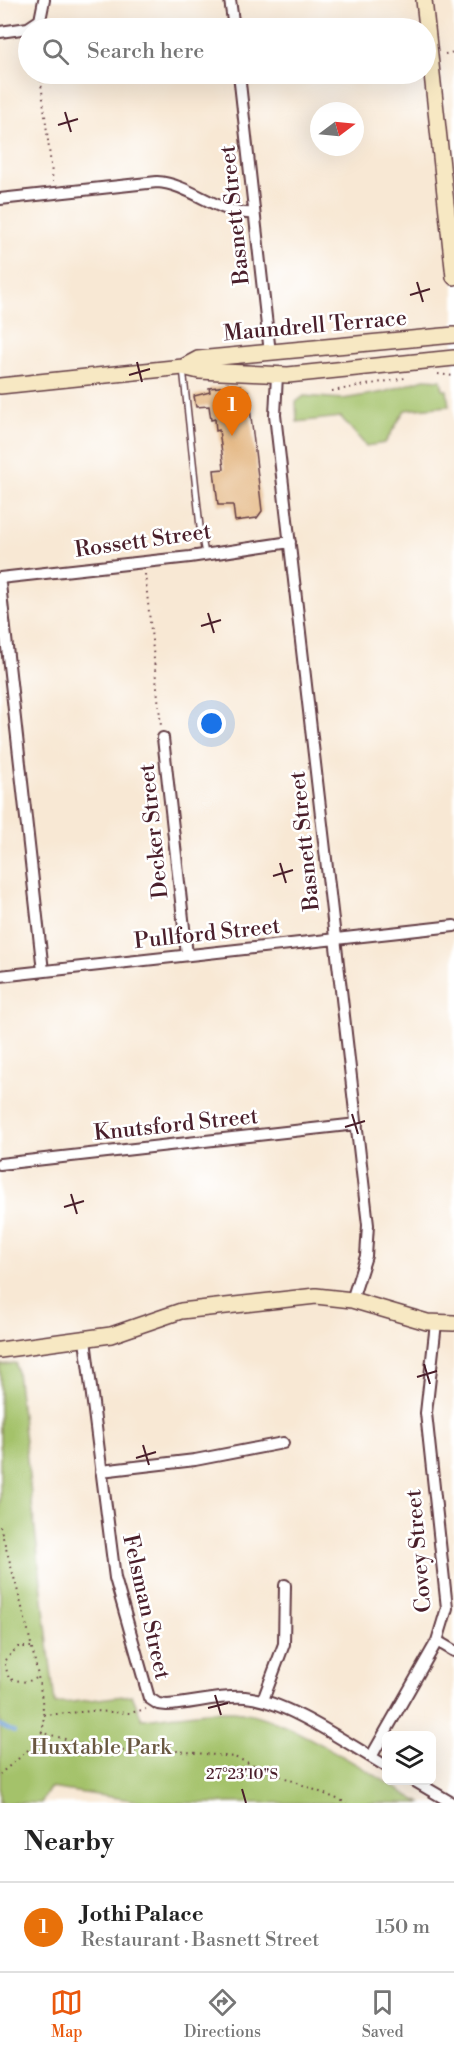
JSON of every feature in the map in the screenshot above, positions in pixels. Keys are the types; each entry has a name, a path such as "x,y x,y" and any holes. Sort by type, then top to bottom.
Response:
{"main road":[{"path":"424,0 426,18"},
{"path":"435,84 450,195 454,277"},
{"name":"Maundrell Terrace","path":"183,367 198,359 454,335"},
{"name":"Maundrell Terrace","path":"0,386 183,367 200,371 276,375 341,371 454,358"},
{"path":"0,1350 111,1335 181,1311 316,1296 352,1300 436,1323 454,1323"}],"street":[{"path":"44,0 44,18"},
{"path":"230,0 233,18"},
{"path":"0,32 18,29"},
{"name":"Basnett Street","path":"240,84 270,353"},
{"path":"0,200 166,183 238,213 254,213"},
{"name":"Basnett Street","path":"276,375 275,415 368,1237 366,1256 352,1300"},
{"name":"Rossett Street","path":"0,578 290,542"},
{"path":"0,584 43,971"},
{"name":"Decker Street","path":"163,738 187,955"},
{"name":"Pullford Street","path":"0,976 454,926"},
{"name":"Knutsford Street","path":"0,1164 357,1124"},
{"name":"Covey Street","path":"371,1757 437,1641 445,1620 447,1598 426,1413 436,1323"},
{"name":"Felsman Street","path":"85,1340 115,1578 145,1690 153,1702 166,1705 243,1697 263,1701 288,1710 382,1763"},
{"path":"101,1471 195,1460 283,1443"},
{"path":"263,1701 281,1659 284,1644 285,1585"},
{"path":"437,1641 454,1651"},
{"path":"421,1785 452,1803"}],"lane":[{"path":"183,367 205,554"}],"path":[{"path":"445,54 454,52"},
{"path":"41,84 54,194"},
{"path":"437,373 454,376"},
{"path":"332,391 379,384 412,375"},
{"path":"143,562 163,738"},
{"path":"0,1526 31,1647 44,1715 41,1732 0,1774"},
{"path":"31,1647 18,1647 4,1661 9,1679 26,1682 38,1678"},
{"path":"44,1715 93,1711 130,1713 147,1708 153,1702"},
{"path":"41,1732 106,1751 167,1750 234,1757 347,1803"}],"green space":[{"path":"424,379 441,380 443,390 447,390 449,406 405,410 385,443 366,446 341,417 297,422 296,402 304,396 343,399 384,392"},
{"name":"Huxtable Park","path":"16,1363 55,1704 132,1695 142,1719 222,1711 253,1714 302,1734 382,1780 382,1785 391,1785 421,1803 151,1803 50,1788 41,1803 0,1803 0,1365"}],"building":[{"path":"239,385 248,391 262,511 257,518 235,521 233,505 218,505 214,470 224,469 219,430 216,431 215,419 211,420 209,406 196,407 194,396 210,392 209,388"}],"waterway":[{"path":"0,1725 14,1732"}],"place":[{"name":"Jothi Palace","path":"232,436"}]}
